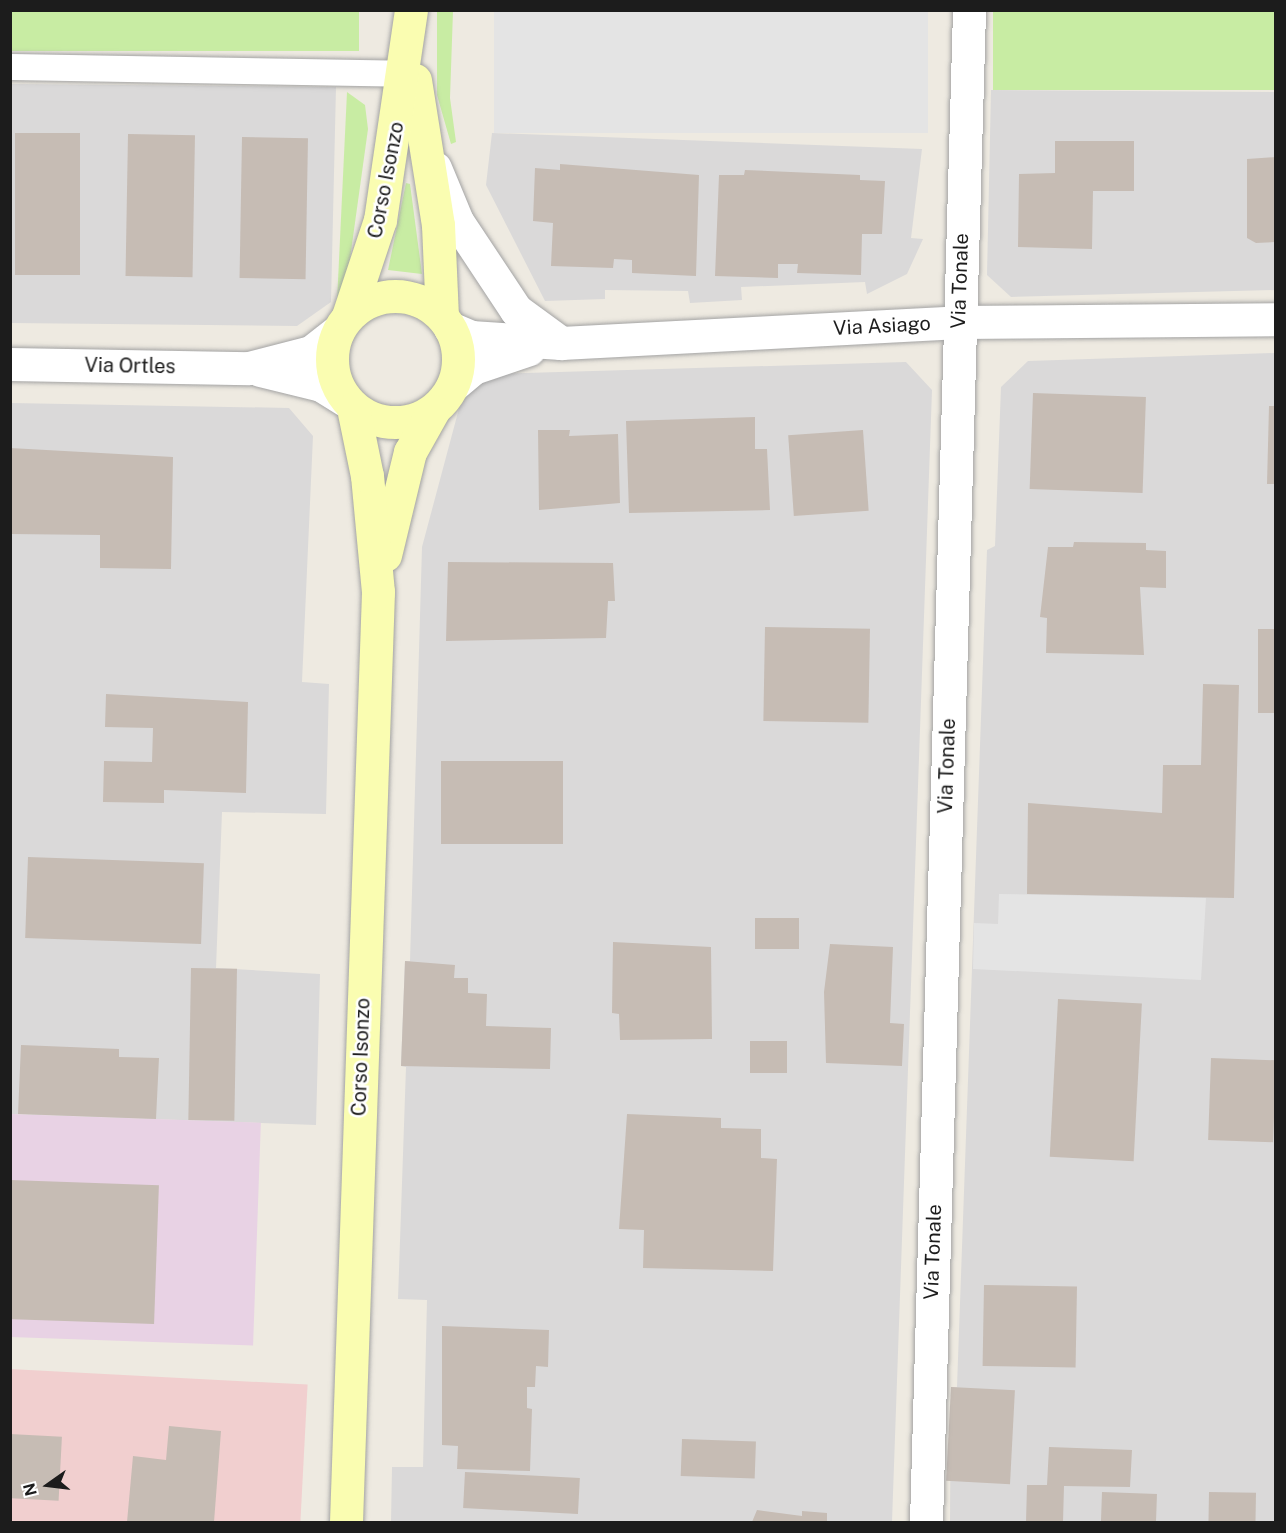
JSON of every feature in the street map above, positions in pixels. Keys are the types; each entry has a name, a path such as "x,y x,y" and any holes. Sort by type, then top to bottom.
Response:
{"street":[{"name":"Via Tonale","path":"926,1522 969,10"},
{"name":"Corso Isonzo","path":"343,324 380,220 405,74 410,25"},
{"name":"Corso Isonzo","path":"410,25 423,138 438,225 446,322"},
{"path":"423,138 457,221 511,302 536,329 561,343"},
{"path":"402,296 446,322 458,356 453,385 433,411 392,423 349,404 332,367 343,324 373,300 402,296"},
{"name":"Via Asiago","path":"446,322 471,338 561,343 959,322 1275,320"},
{"name":"Via Ortles","path":"249,368 311,352 343,324"},
{"name":"Via Asiago","path":"453,385 473,368 504,354 561,343"},
{"name":"Via Ortles","path":"10,364 249,368 321,385 349,404"},
{"name":"Corso Isonzo","path":"346,1522 378,592 367,476 349,404"},
{"name":"Corso Isonzo","path":"378,592 398,490 410,452 433,411"}],"lane":[{"path":"10,67 405,74"}],"shaded area":[{"path":"494,11 928,11 928,133 494,133"},
{"path":"11,84 336,87 331,302 297,326 11,323"},
{"path":"991,90 1275,92 1275,290 1011,297 987,275"},
{"path":"492,133 922,149 911,238 923,239 907,274 867,294 865,282 741,287 742,300 690,303 688,291 605,290 605,299 545,301 486,185"},
{"path":"1275,353 1275,1522 950,1522 951,1387 957,1387 987,550 995,546 1001,387 1028,361"},
{"path":"906,362 932,390 892,1522 391,1522 392,1467 423,1467 427,1300 398,1299 406,1067 401,1066 405,961 410,961 422,547 461,401 488,374"},
{"path":"11,403 289,408 313,436 302,682 329,684 326,814 222,812 216,968 320,974 316,1125 11,1114"},
{"path":"999,894 1206,898 1201,980 973,969 974,923 998,924"},
{"path":"11,1114 261,1123 253,1346 10,1337"},
{"path":"10,1369 308,1385 300,1522 10,1522"}],"green space":[{"path":"11,10 359,10 359,51 11,51"},
{"path":"437,11 453,11 450,98 456,142 451,144 437,95"},
{"path":"993,11 1275,11 1275,90 993,90"},
{"path":"347,92 365,105 368,129 348,273 337,302"},
{"path":"406,183 410,184 422,274 388,270"}],"building":[{"path":"15,133 80,133 80,275 15,275"},
{"path":"128,134 195,135 193,277 126,276"},
{"path":"242,137 308,138 306,279 240,278"},
{"path":"1055,141 1134,141 1134,191 1093,191 1092,249 1018,247 1019,174 1055,173"},
{"path":"1276,157 1276,242 1256,243 1247,238 1247,159"},
{"path":"560,164 699,175 696,276 632,273 632,260 614,259 613,268 551,266 553,223 533,221 535,168 560,170"},
{"path":"745,170 860,175 860,180 885,181 882,234 862,234 861,275 797,273 798,264 778,264 778,278 715,276 719,175 744,175"},
{"path":"1033,393 1146,397 1143,493 1030,489"},
{"path":"1269,406 1276,406 1276,484 1267,484"},
{"path":"755,417 755,449 767,449 770,510 629,513 626,421"},
{"path":"538,430 570,430 569,436 618,434 620,503 539,510"},
{"path":"863,430 869,511 794,516 788,435"},
{"path":"10,448 173,457 171,569 100,568 100,535 10,534"},
{"path":"1074,542 1146,543 1146,550 1166,551 1166,588 1140,587 1144,655 1046,653 1047,618 1040,617 1048,547 1073,547"},
{"path":"448,562 613,563 615,601 608,601 606,638 446,641"},
{"path":"765,627 870,629 868,723 763,721"},
{"path":"1258,629 1276,629 1276,713 1258,713"},
{"path":"1203,684 1239,685 1234,898 1027,894 1028,803 1162,813 1163,765 1201,765"},
{"path":"106,694 248,702 246,793 164,790 164,803 103,802 104,761 152,762 153,728 105,727"},
{"path":"441,761 563,761 563,844 441,844"},
{"path":"28,857 204,863 201,944 25,938"},
{"path":"755,918 799,918 799,949 755,949"},
{"path":"613,942 711,947 712,1039 620,1040 619,1014 612,1013"},
{"path":"830,944 893,947 890,1023 904,1024 902,1066 826,1063 824,992"},
{"path":"405,961 455,965 454,978 468,978 468,993 487,994 486,1026 551,1028 550,1069 401,1066"},
{"path":"191,968 237,969 234,1121 188,1120"},
{"path":"1058,999 1142,1003 1134,1161 1050,1157"},
{"path":"750,1041 787,1041 787,1073 750,1073"},
{"path":"21,1045 119,1049 119,1057 159,1058 156,1119 18,1114"},
{"path":"1211,1058 1276,1060 1273,1142 1208,1140"},
{"path":"627,1114 721,1118 721,1128 761,1129 761,1158 777,1159 773,1271 643,1268 644,1230 619,1229"},
{"path":"10,1180 159,1185 154,1324 10,1319"},
{"path":"984,1285 1077,1287 1076,1368 983,1366"},
{"path":"442,1326 549,1330 548,1367 536,1366 535,1387 527,1387 527,1408 532,1409 530,1471 457,1469 458,1446 442,1445"},
{"path":"951,1387 1015,1390 1010,1484 946,1481"},
{"path":"169,1426 221,1431 214,1522 127,1522 133,1456 166,1460"},
{"path":"10,1434 62,1437 59,1501 10,1498"},
{"path":"682,1439 756,1442 755,1479 681,1476"},
{"path":"1049,1447 1132,1450 1130,1487 1064,1486 1063,1522 1026,1522 1027,1485 1047,1485"},
{"path":"465,1472 580,1478 578,1514 463,1508"},
{"path":"1102,1492 1157,1494 1156,1522 1101,1522"},
{"path":"1209,1492 1256,1493 1255,1522 1208,1522"},
{"path":"757,1510 802,1516 802,1511 827,1513 827,1522 752,1522"}]}
